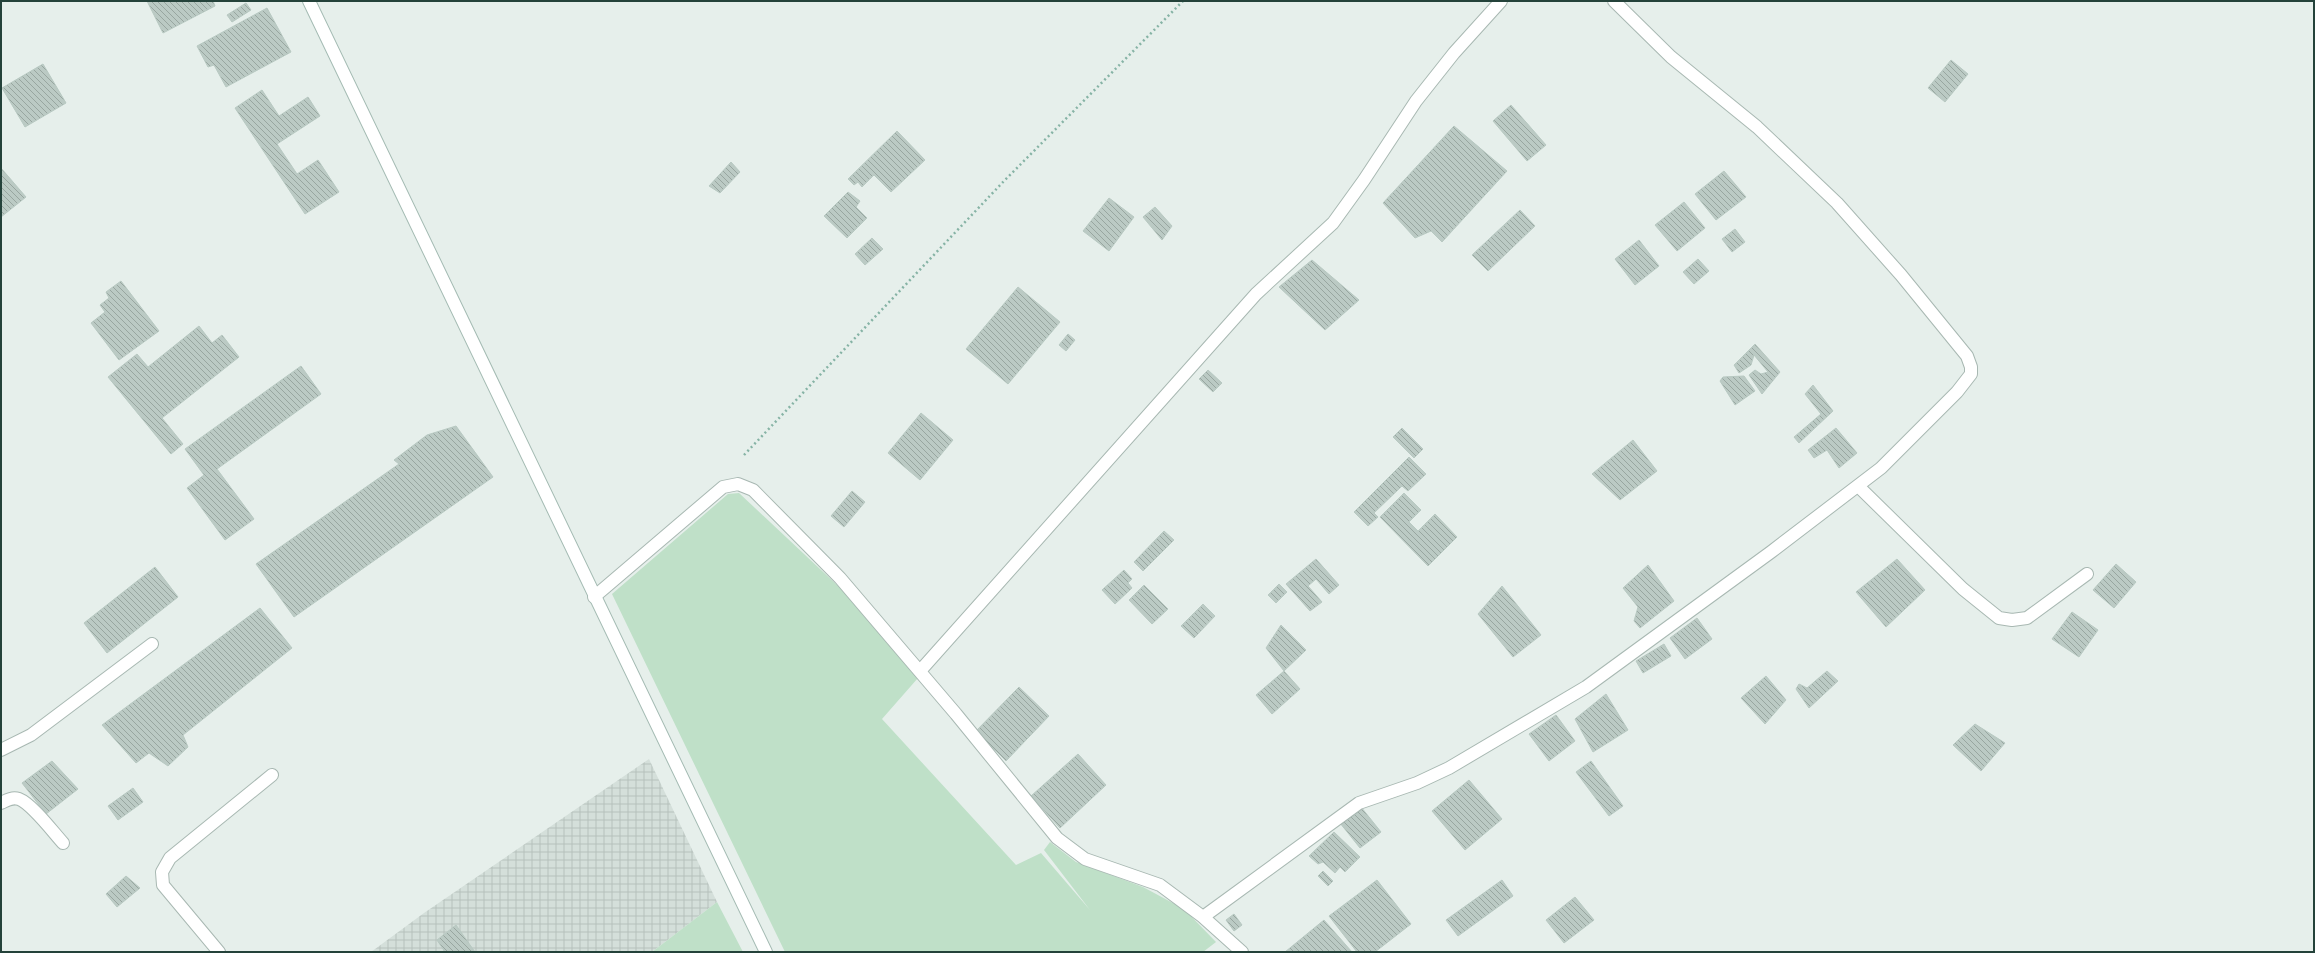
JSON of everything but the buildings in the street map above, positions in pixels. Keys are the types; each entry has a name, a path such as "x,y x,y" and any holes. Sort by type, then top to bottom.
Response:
{"street":[{"path":"309,1 594,597 766,952"},
{"path":"920,671 1256,294 1333,223 1364,180 1416,101 1454,53 1501,1"},
{"path":"1203,917 1359,802 1417,783 1449,768 1586,687 1771,552 1882,468 1957,392 1971,374 1971,367 1967,356 1901,274 1836,203 1757,127 1671,57 1614,1"},
{"path":"594,597 722,487 738,484 753,490 840,578 920,671 1057,838 1085,859 1160,885 1203,917 1242,952"},
{"path":"1858,486 1964,589 1999,618 2012,620 2027,618 2087,574"},
{"path":"1,750 31,735 152,644"},
{"path":"219,952 163,885 162,872 170,858 272,775"},
{"path":"1,803 11,798 19,799 30,808 63,843"}],"path":[{"path":"744,455 1004,181 1182,1"}],"shaded area":[{"path":"649,759 717,902 652,952 371,952 424,913"}],"green space":[{"path":"739,493 853,600 918,678 882,719 1016,865 1041,853 1090,910 1044,850 1050,842 1076,862 1143,887 1184,909 1216,942 1203,952 785,952 612,594 728,494"},
{"path":"717,902 743,952 652,952"}]}
